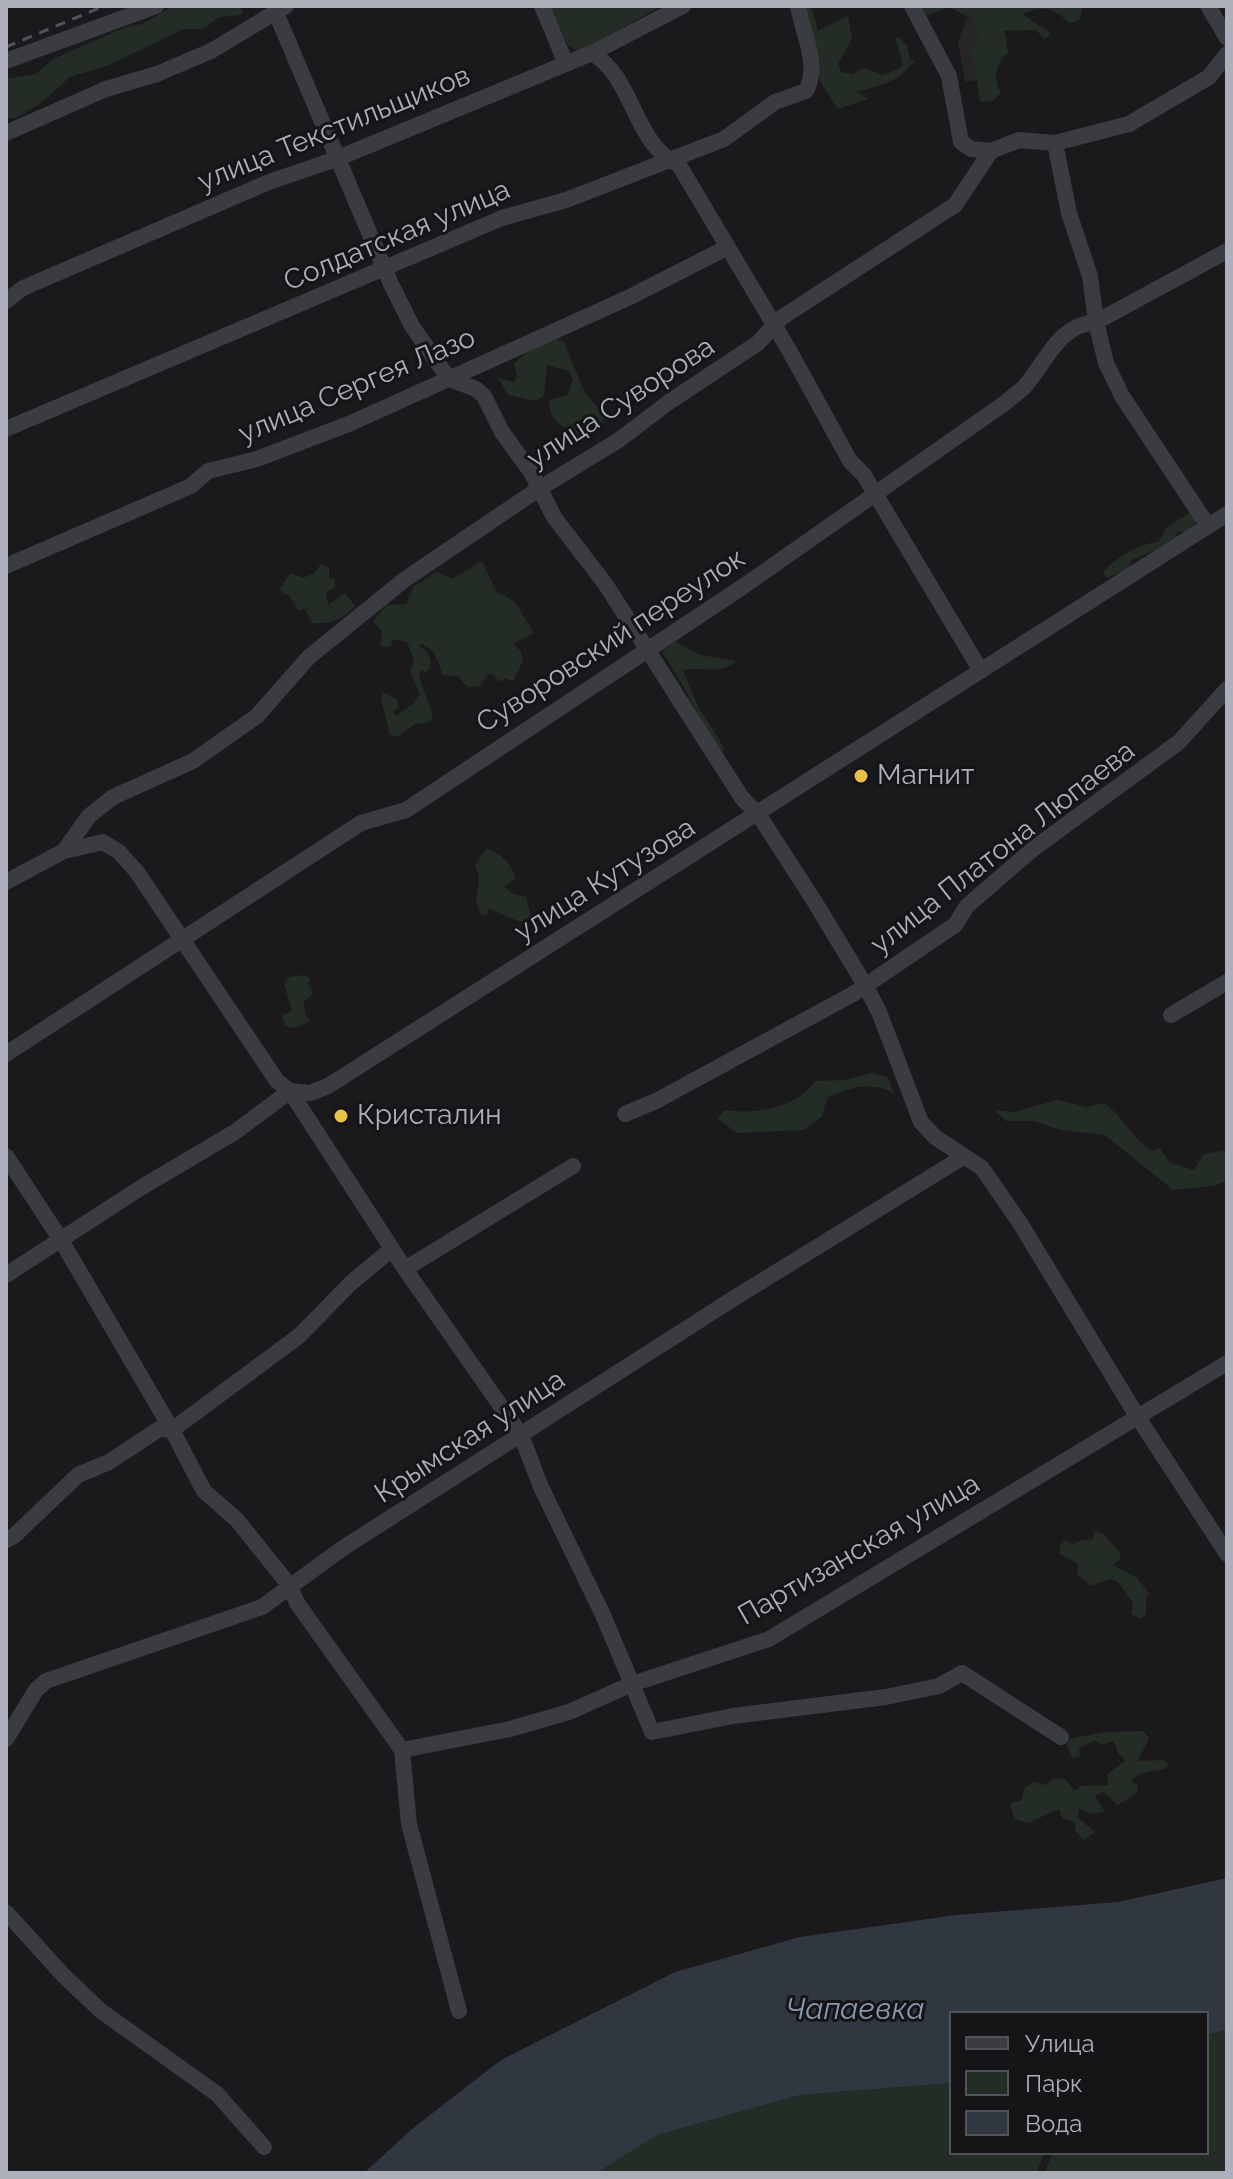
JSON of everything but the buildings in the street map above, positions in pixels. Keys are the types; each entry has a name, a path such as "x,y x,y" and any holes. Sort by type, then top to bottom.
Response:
{"street":[{"path":"6,61 156,6"},
{"path":"542,6 566,64"},
{"name":"улица Текстильщиков","path":"6,301 23,288 269,182 336,159 592,53 683,6"},
{"name":"Солдатская улица","path":"6,429 522,210 566,200 724,139 775,102 806,91 813,77 813,62 798,6"},
{"path":"912,6 949,76 961,142 971,149 991,151 1019,140 1055,143 1129,124 1209,77 1227,54"},
{"path":"1208,6 1227,38"},
{"path":"6,133 106,89 157,74 211,51 281,10 336,159 412,326 449,379 476,389 484,396 502,432 531,472 537,490 648,651 742,798 758,814 865,985 879,1012 921,1122 963,1157 982,1168 1020,1223 1137,1416 1227,1554"},
{"path":"592,53 609,63 655,150 679,165 850,461 864,475 981,671"},
{"path":"1055,143 1069,213 1090,276 1096,322 1106,363 1122,396 1208,526"},
{"name":"улица Суворова","path":"64,851 89,816 113,797 193,761 257,716 309,657 404,580 537,490 619,440 669,402 758,343 773,325 955,205 991,151"},
{"name":"улица Сергея Лазо","path":"6,566 191,486 208,471 257,459 351,423 630,297 726,248"},
{"name":"Суворовский переулок","path":"6,1054 361,823 406,810 648,651 1025,386 1046,355 1071,329 1082,323 1096,322 1227,251"},
{"name":"улица Кутузова","path":"6,1275 235,1132 290,1091 310,1093 328,1086 1226,517"},
{"name":"улица Платона Люпаева","path":"625,1114 656,1101 865,985 955,925 967,906 1033,849 1179,742 1227,689"},
{"name":"улица Суворова","path":"6,882 64,851 103,842 119,852 137,872 180,938"},
{"path":"180,938 277,1081 290,1091 405,1269 521,1435 541,1487 603,1615 652,1732 733,1716 886,1697 939,1686 962,1673 1061,1737"},
{"path":"1171,1015 1227,982"},
{"path":"6,1156 61,1240 204,1491 237,1520 290,1586 297,1603 402,1750 409,1824 459,2011"},
{"name":"Крымская улица","path":"6,1739 36,1690 46,1681 216,1626 262,1607 343,1548 736,1297 963,1157"},
{"path":"405,1269 573,1166"},
{"path":"6,1540 78,1475 109,1462 159,1429 172,1430 299,1336 352,1282 392,1249"},
{"name":"Партизанская улица","path":"402,1750 510,1729 569,1712 632,1684 769,1639 1227,1363"},
{"path":"6,1912 64,1976 101,2011 217,2094 264,2147"}],"shaded area":[{"path":"967,18 977,22 979,41 970,47 977,65 977,80 965,82 958,42"}],"green space":[{"path":"173,6 241,6 243,14 218,18 203,29 184,29 109,65 70,77 40,104 15,118 6,118 6,79 36,74 53,59 126,27 142,24"},
{"path":"549,6 661,6 580,52 568,45"},
{"path":"803,6 811,6 818,31 848,16 852,39 838,64 841,72 852,74 864,68 883,75 903,66 895,38 898,37 907,45 910,60 915,60 896,78 856,92 868,99 838,109 820,81"},
{"path":"918,6 1083,6 1080,20 1069,23 1047,9 1022,14 1051,33 1045,40 1036,30 1002,31 1006,35 1008,53 1000,62 997,72 1001,93 991,102 980,101 970,47 979,41 976,22 950,7 923,17"},
{"path":"556,339 564,342 583,389 606,419 575,440 552,416 549,400 567,395 573,380 568,371 547,365 544,395 536,401 508,395 498,378 514,382 517,374 514,364 531,348"},
{"path":"1191,512 1196,517 1195,525 1187,532 1178,531 1175,541 1132,560 1130,568 1106,578 1103,572 1115,561 1135,548 1158,542 1167,527"},
{"path":"482,561 496,591 515,602 534,633 513,644 521,651 523,661 513,681 506,678 501,682 490,673 479,686 468,687 457,676 443,675 434,652 421,643 419,646 429,655 431,668 425,673 421,669 419,676 433,715 430,722 415,724 398,737 390,734 381,699 383,692 397,700 399,708 393,712 396,716 413,704 420,694 410,672 414,660 407,642 394,639 390,647 381,646 382,632 373,621 387,605 406,604 414,586 431,575 437,572 452,579"},
{"path":"321,564 329,568 329,577 335,579 335,587 326,593 328,605 345,593 355,606 335,620 312,623 305,609 298,611 290,597 279,590 290,573 303,578 314,573"},
{"path":"675,641 700,655 736,661 723,668 683,670 698,706 724,748 722,755 662,652"},
{"path":"486,848 501,856 512,868 516,879 504,887 513,894 526,897 531,917 528,925 487,908 489,914 482,915 478,908 479,879 475,866"},
{"path":"304,975 310,978 308,983 313,994 304,1001 305,1014 311,1021 294,1028 285,1026 282,1016 292,1010 284,984 289,977"},
{"path":"872,1073 887,1077 894,1093 868,1086 835,1094 827,1098 822,1117 803,1130 737,1133 717,1118 725,1110 775,1108 797,1098 816,1081 844,1080"},
{"path":"1057,1100 1087,1107 1104,1103 1145,1146 1152,1151 1160,1148 1170,1163 1194,1170 1204,1154 1227,1150 1227,1181 1213,1186 1173,1190 1105,1135 1061,1130 1033,1121 1006,1121 994,1110 1013,1112"},
{"path":"1094,1531 1102,1533 1121,1553 1119,1561 1112,1565 1136,1577 1150,1594 1146,1597 1146,1614 1140,1619 1131,1614 1133,1602 1116,1580 1090,1586 1078,1575 1077,1563 1060,1554 1059,1547 1065,1540 1073,1545 1093,1539"},
{"path":"1143,1731 1149,1738 1138,1761 1163,1760 1170,1765 1136,1776 1131,1781 1138,1785 1137,1793 1118,1805 1103,1792 1095,1796 1105,1812 1091,1814 1079,1809 1078,1818 1095,1832 1084,1840 1075,1831 1076,1823 1062,1818 1059,1809 1028,1823 1014,1819 1010,1803 1021,1801 1024,1789 1033,1782 1046,1785 1053,1778 1065,1779 1075,1791 1081,1786 1108,1785 1107,1775 1125,1760 1118,1753 1114,1741 1101,1745 1096,1740 1079,1748 1080,1757 1072,1758 1066,1744 1070,1739 1104,1732"},
{"path":"1227,2029 1227,2173 1044,2173 1052,2155 1209,2155 1209,2034"},
{"path":"949,2083 949,2155 1044,2155 1036,2173 597,2173 657,2135 800,2095"}],"water":[{"name":"Чапаевка","path":"1227,1878 1227,2029 1209,2034 1209,2011 949,2011 949,2083 800,2095 657,2135 597,2173 364,2173 412,2129 501,2060 675,1972 800,1937 956,1915 1118,1902"}],"railway":[{"path":"6,47 104,6"}],"place":[{"name":"Магнит","path":"861,776"},
{"name":"Кристалин","path":"341,1116"}]}
